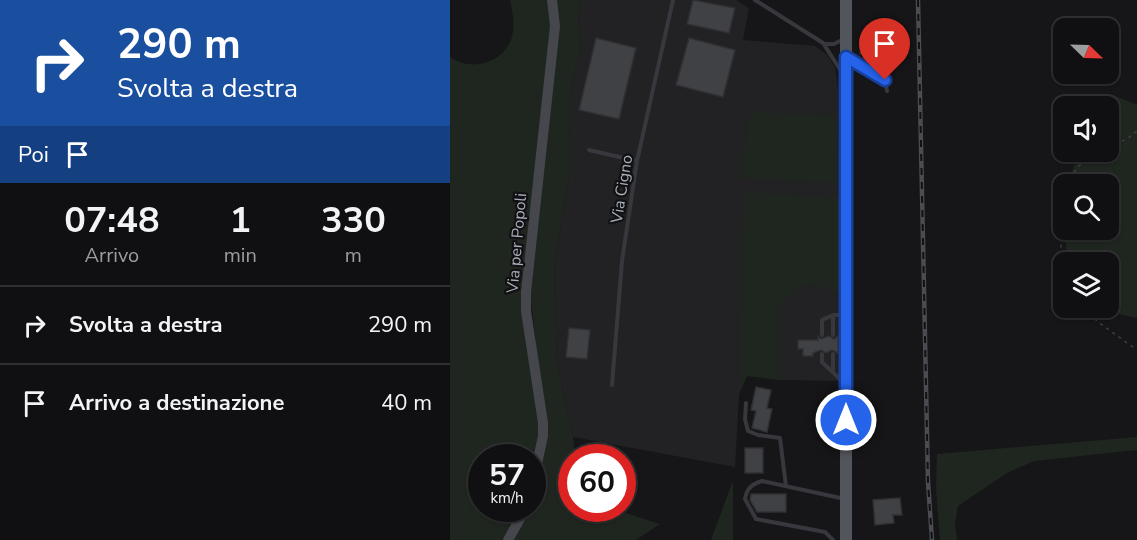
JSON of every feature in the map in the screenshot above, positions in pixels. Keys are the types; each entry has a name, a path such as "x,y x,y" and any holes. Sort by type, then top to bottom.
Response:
{"main road":[{"name":"Via per Popoli","path":"541,444 543,423 526,311 526,292 555,26 552,0"},
{"path":"846,0 839,315 846,385 846,540"},
{"path":"508,540 518,522"}],"lane":[{"name":"Via Cigno","path":"612,385 622,261 637,161 673,0"},
{"path":"755,0 823,44 845,78"},
{"path":"823,44 834,44 846,38"},
{"path":"846,57 885,80 887,91"},
{"path":"589,150 637,161"},
{"path":"833,334 839,315"},
{"path":"822,335 822,320 839,315"},
{"path":"822,354 822,362 846,385"},
{"path":"832,354 832,372"},
{"path":"746,403 745,419 748,431 780,438 786,486"},
{"path":"833,540 825,532 756,519 744,499 746,492 752,484 762,481 846,500"}],"path":[{"path":"1119,142 1137,131"},
{"path":"1073,174 1084,162"},
{"path":"1094,318 1137,350"}],"shaded area":[{"path":"510,0 547,0 551,26 521,292 539,436 538,444 468,444 468,522 513,522 502,540 450,540 450,57 466,64 475,64 491,61 499,56 510,42 513,32"},
{"path":"556,0 580,0 578,21 581,48 572,84 569,109 570,170 554,265 557,365 574,444 558,444 558,522 636,522 636,516 660,524 636,540 513,540 523,522 546,522 547,437 530,292 559,26"},
{"path":"580,0 736,0 749,8 743,40 815,46 827,55 835,67 838,90 839,381 781,380 747,376 739,394 735,467 636,449 636,444 611,444 573,437 557,365 554,265 570,170 569,109 572,84 581,48 578,21"},
{"path":"1119,98 1137,105 1137,318 1119,314 1119,252 1067,252 1065,240 1119,240 1119,174 1071,174 1076,162 1119,162"},
{"path":"751,112 836,116 836,182 746,179 740,172"},
{"path":"744,192 839,198 840,291 816,285 805,285 778,306 778,376 781,380 747,376 739,394"},
{"path":"1137,437 1137,450 1034,461 1007,473 958,506 955,524 957,540 940,540 936,489 937,454"},
{"path":"733,480 733,540 711,540"}],"building":[{"path":"693,0 735,8 729,33 687,24"},
{"path":"596,38 636,48 619,119 579,110"},
{"path":"689,38 735,50 723,97 676,85"},
{"path":"860,43 878,43 877,62 871,62 871,54 860,54"},
{"path":"569,328 590,330 587,359 566,357"},
{"path":"818,336 821,339 829,336 834,339 838,336 838,353 832,350 826,353 821,350 813,353 813,356 803,356 803,349 798,349 798,340 818,340"},
{"path":"756,387 771,390 767,408 772,409 767,432 752,428 756,411 751,410"},
{"path":"745,448 763,448 763,473 745,473"},
{"path":"751,494 786,494 786,512 757,512 750,500"},
{"path":"900,498 902,515 893,515 894,523 875,525 873,500"}],"railway":[{"path":"918,0 928,482 932,540"}],"route":[{"path":"846,420 846,57 885,80"}]}
